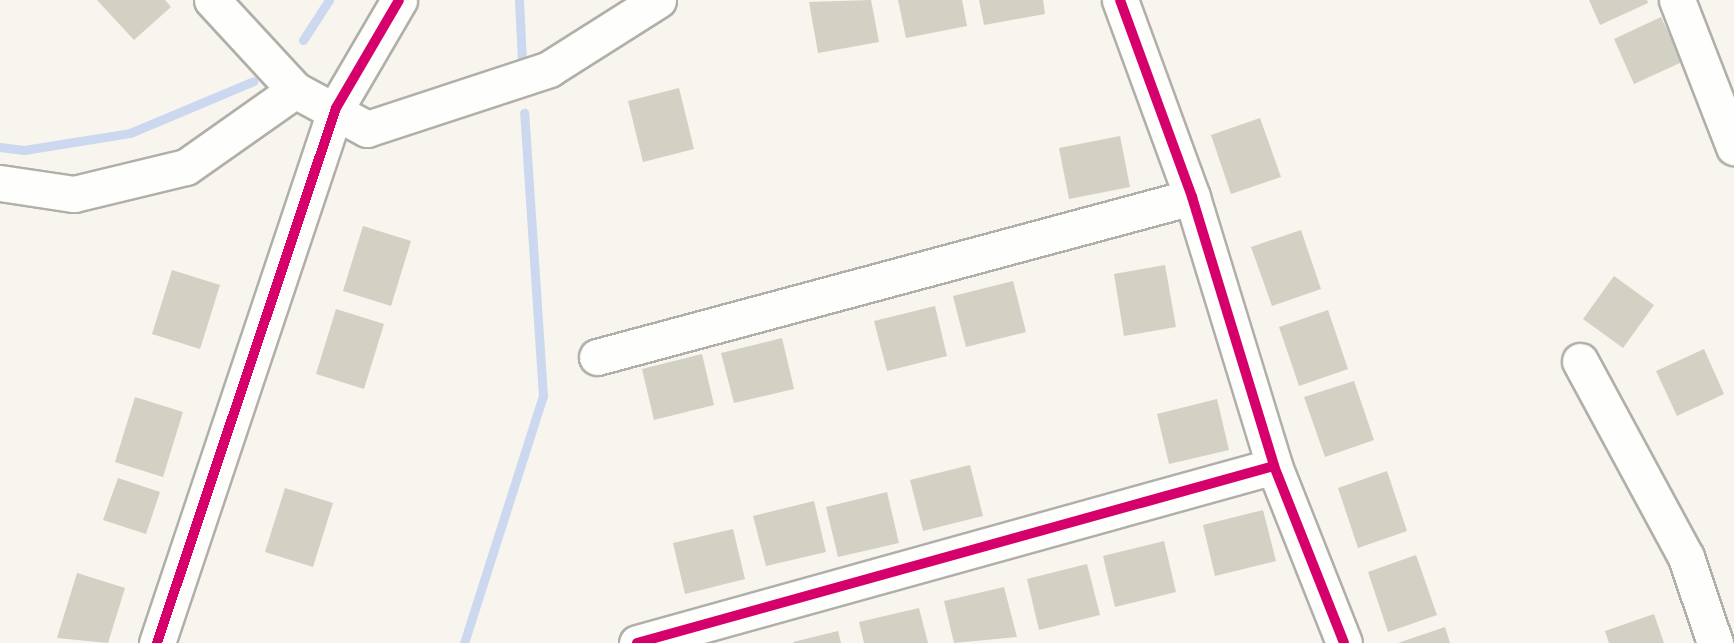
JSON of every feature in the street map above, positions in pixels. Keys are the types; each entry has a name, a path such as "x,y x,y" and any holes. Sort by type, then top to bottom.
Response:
{"street":[{"path":"212,0 295,90 336,108 368,129 549,69 658,0"},
{"path":"157,643 336,108 399,0"},
{"path":"1120,0 1192,197 1274,466 1344,643"},
{"path":"1677,0 1734,146"},
{"path":"0,183 74,194 186,166 295,90"},
{"path":"597,357 1192,197"},
{"path":"1580,361 1686,557 1716,643"},
{"path":"637,643 1274,466"}],"building":[{"path":"97,0 165,0 171,7 134,40"},
{"path":"871,0 879,42 818,53 809,2"},
{"path":"898,0 962,0 967,26 906,38"},
{"path":"979,0 1043,0 1045,14 984,25"},
{"path":"1589,0 1647,0 1648,3 1600,25"},
{"path":"1661,17 1682,62 1634,84 1614,39"},
{"path":"679,88 694,149 643,162 628,101"},
{"path":"1260,118 1281,177 1231,194 1211,135"},
{"path":"1120,136 1130,187 1069,199 1059,148"},
{"path":"363,226 411,241 391,306 343,291"},
{"path":"1301,230 1321,289 1272,306 1251,247"},
{"path":"1165,265 1176,327 1124,336 1114,274"},
{"path":"172,270 220,285 200,349 152,334"},
{"path":"1614,276 1654,305 1623,348 1583,319"},
{"path":"1013,281 1026,332 966,347 953,296"},
{"path":"935,306 947,356 887,371 874,321"},
{"path":"336,309 384,324 364,389 316,374"},
{"path":"1328,310 1348,369 1299,386 1279,327"},
{"path":"782,338 794,389 734,403 721,353"},
{"path":"1704,349 1724,394 1677,416 1656,371"},
{"path":"702,354 714,405 654,420 642,369"},
{"path":"1354,381 1374,440 1325,457 1304,397"},
{"path":"135,397 183,412 163,477 115,462"},
{"path":"1217,399 1229,450 1169,464 1157,414"},
{"path":"970,465 983,516 923,531 910,480"},
{"path":"1387,471 1407,531 1358,548 1338,488"},
{"path":"118,478 160,492 146,534 103,520"},
{"path":"285,488 333,503 313,567 265,552"},
{"path":"887,492 899,543 838,557 826,507"},
{"path":"814,501 826,552 766,566 753,516"},
{"path":"1263,510 1276,561 1215,576 1203,525"},
{"path":"733,529 745,579 685,594 673,543"},
{"path":"1164,541 1176,592 1115,607 1103,556"},
{"path":"1416,555 1437,615 1388,632 1368,572"},
{"path":"1087,564 1100,615 1039,630 1027,579"},
{"path":"77,573 125,588 108,643 57,638"},
{"path":"1004,587 1017,637 954,643 944,601"},
{"path":"919,608 928,643 864,643 859,622"},
{"path":"1654,614 1664,643 1609,643 1605,631"},
{"path":"1445,627 1450,643 1398,643"},
{"path":"838,631 841,643 793,642"}],"waterway":[{"path":"303,40 329,0"},
{"path":"519,0 522,62"},
{"path":"0,147 24,150 130,133 254,81"},
{"path":"464,643 543,396 524,113"}],"cycle path":[{"path":"157,643 336,108 399,0"},
{"path":"1120,0 1192,197 1274,466 1344,643"},
{"path":"637,643 1274,466"}]}
